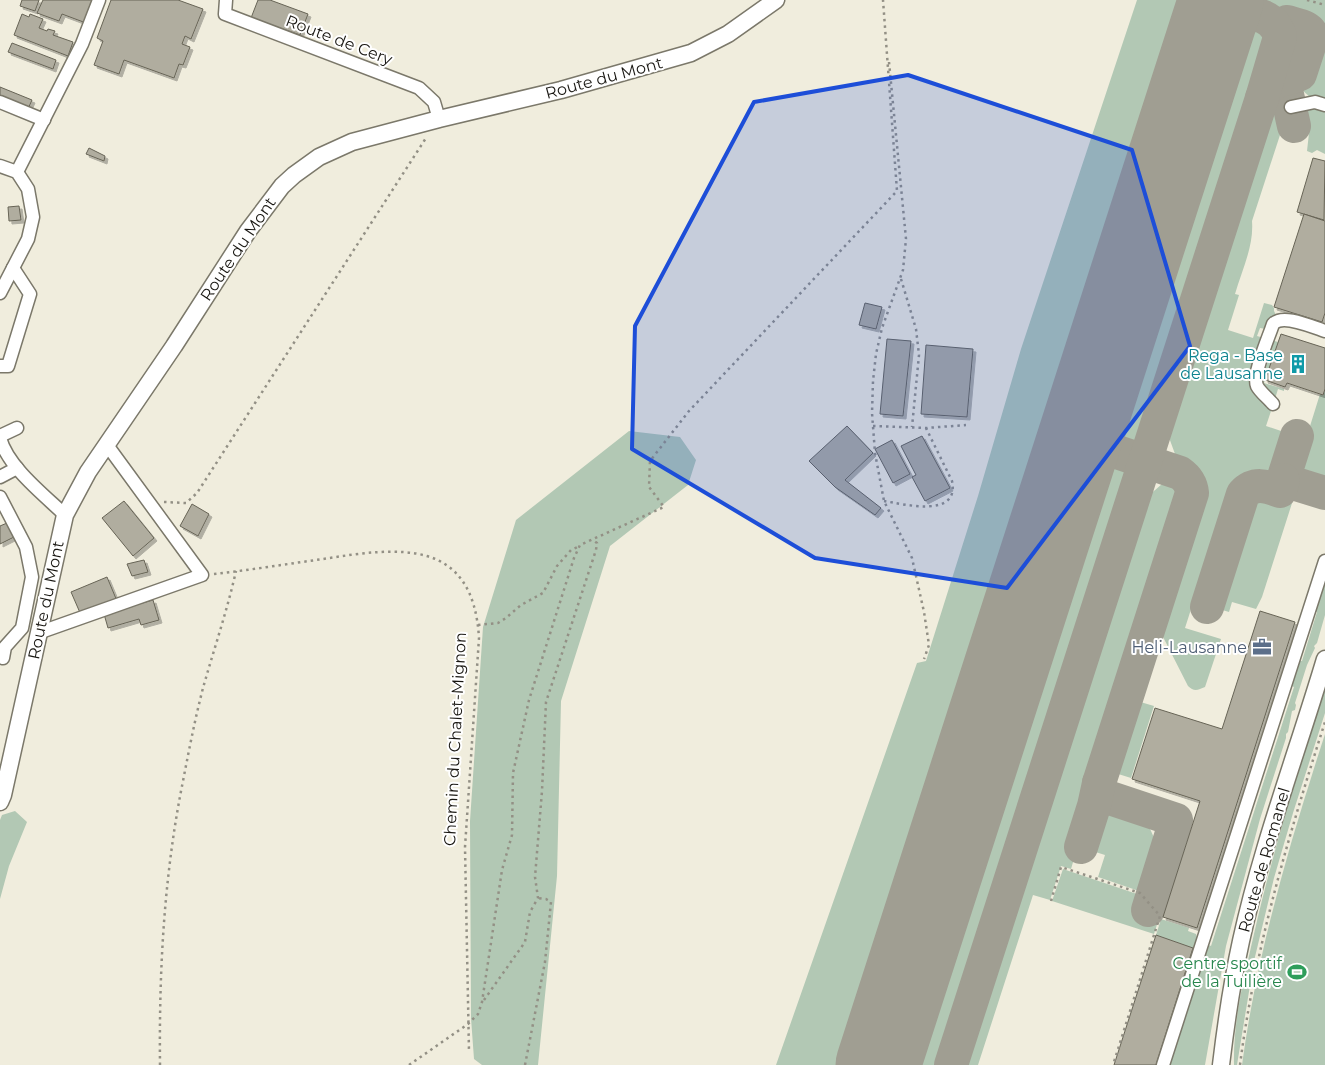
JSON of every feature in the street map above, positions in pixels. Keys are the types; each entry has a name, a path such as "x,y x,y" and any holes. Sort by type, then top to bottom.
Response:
{"main road":[{"name":"Route du Mont","path":"0,802 64,515 88,472 248,231 282,186 307,165 333,150 371,136 561,90 691,53 728,34 776,0"},
{"name":"Route de Romanel","path":"1221,1065 1231,996 1248,912 1278,805 1325,659"}],"street":[{"path":"17,172 82,44 99,0"},
{"name":"Route de Cery","path":"226,0 225,14 419,88 434,102 436,120"},
{"path":"0,102 44,120"},
{"path":"1290,107 1315,102 1325,104"},
{"path":"0,166 17,172 28,189 33,217 28,239 0,293"},
{"path":"0,366 8,366 30,294 14,268"},
{"path":"1273,404 1261,391 1256,382 1273,324 1276,321 1285,319 1325,332"},
{"path":"17,428 0,441 16,468 64,515"},
{"path":"38,633 202,574 107,445"},
{"path":"0,477 16,468"},
{"path":"0,497 26,548 32,577 22,628 3,650"},
{"path":"1163,1065 1325,561"}],"path":[{"path":"883,0 906,239 901,278 882,328 876,354 872,413 875,453 884,501 912,558 924,612 929,644 924,660"},
{"path":"478,625 498,622 506,618 522,604 543,593 558,566 571,550 664,507 649,487 650,461 689,411 897,191 883,0"},
{"path":"1307,0 1325,5"},
{"path":"143,494 166,503 186,503 197,492 436,120"},
{"path":"901,278 916,329 919,355 912,427"},
{"path":"874,426 926,428 966,425"},
{"path":"884,501 927,507 941,505 950,498 953,488 952,481 926,428"},
{"path":"482,1002 525,942 530,912 538,898 535,877 542,791 546,702 596,550 597,543 592,540"},
{"path":"409,1065 468,1024 478,1014 482,1002 502,870 512,835 513,773 529,700 574,558 580,545"},
{"name":"Chemin du Chalet-Mignon","path":"202,574 236,572 365,552 401,550 418,553 451,568 471,595 478,625 478,638 464,847 469,1052"},
{"path":"160,1065 160,999 167,874 182,783 203,689 229,604 236,572"},
{"path":"1240,1065 1247,1013 1264,932 1281,865 1325,722"},
{"path":"1051,901 1062,867 1140,893 1160,916 1112,1065"},
{"path":"525,1065 545,962 551,902 538,898"}],"highlighted area":[{"path":"908,75 1132,150 1190,346 1007,588 815,558 632,449 635,326 754,102"}],"green space":[{"path":"1137,0 1197,0 854,1065 776,1065 917,663 926,661 978,496 1021,349"},
{"path":"1243,0 1325,0 1325,100 1311,98 1302,90 1323,26"},
{"path":"1250,24 1260,27 1269,36 1270,51 1148,431 1136,443 1121,444 1110,435 1108,417 1231,38 1238,28"},
{"path":"1274,98 1280,135 1252,221 1251,240 1247,258 1235,294 1239,295 1228,330 1253,338 1264,303 1272,305 1274,308 1276,315 1266,329 1260,328 1257,336 1264,338 1251,375 1272,408 1266,426 1293,435 1276,485 1250,484 1246,486 1238,497 1203,605 1193,603 1185,628 1221,639 1205,687 1194,690 1188,686 1160,631 1203,497 1203,489 1199,476 1192,466 1175,454 1167,432 1166,423 1266,110"},
{"path":"1312,106 1325,110 1325,154 1317,150 1312,153 1307,151 1309,133 1302,111"},
{"path":"1271,340 1278,342 1264,383 1284,389 1284,391 1278,389 1275,399 1262,381 1262,370"},
{"path":"1325,389 1325,487 1300,480 1293,474 1291,469 1300,437 1306,439 1320,394 1323,395"},
{"path":"629,431 680,437 696,460 688,485 610,546 561,701 557,876 538,1065 482,1065 474,1059 471,1018 470,821 483,627 516,520"},
{"path":"1109,461 1119,464 1126,470 1130,483 1129,488 945,1060 942,1065 909,1065 905,1054 906,1048 1090,475 1098,465"},
{"path":"1167,481 1175,484 1181,492 1082,801 1090,804 1071,869 1061,866 1050,900 1033,895 978,1065 959,1065 1139,504"},
{"path":"1257,491 1293,500 1262,597 1256,609 1232,602 1229,612 1219,609 1214,604 1214,597 1246,502"},
{"path":"1325,574 1325,615 1295,703 1295,710 1292,711 1288,732 1260,819 1226,946 1205,1065 1167,1065 1206,944 1211,946 1294,687 1290,685 1297,660 1302,661 1317,612 1313,610"},
{"path":"1325,686 1325,713 1274,878 1254,961 1237,1065 1234,1065 1235,1032 1240,999 1261,903 1287,809"},
{"path":"1137,701 1154,706 1131,778 1115,773 1114,770 1134,703"},
{"name":"Centre sportif de la Tuilière","path":"1325,734 1325,1065 1242,1065 1256,981 1276,898 1299,815"},
{"path":"1099,807 1147,822 1155,840 1139,891 1098,877 1105,855 1086,849"},
{"path":"15,811 27,822 9,866 0,899 0,820 2,815"},
{"path":"1063,869 1137,894 1134,906 1160,915 1154,934 1052,901"},
{"path":"1161,919 1189,928 1188,931 1196,934 1198,941 1166,1038 1193,948 1156,935"}],"building":[{"path":"22,0 39,0 35,11 20,6"},
{"path":"43,0 92,0 90,7 92,8 86,23 62,14 59,21 37,13"},
{"path":"111,0 178,0 203,9 191,39 185,36 182,44 190,47 183,65 179,64 174,78 124,60 119,74 94,65 103,41 97,38"},
{"path":"258,0 270,0 308,14 300,35 251,18"},
{"path":"22,14 29,17 30,14 43,19 39,28 55,31 53,35 73,42 68,56 14,35"},
{"path":"12,43 56,60 53,69 8,52"},
{"path":"0,87 32,100 27,111 0,100"},
{"path":"89,148 105,156 104,161 86,154"},
{"path":"1313,158 1325,161 1324,220 1297,212"},
{"path":"19,206 21,220 9,221 8,207"},
{"path":"1304,214 1325,221 1325,313 1322,322 1274,307"},
{"path":"865,303 882,307 876,329 859,325"},
{"name":"Rega - Base de Lausanne","path":"1281,334 1325,348 1325,389 1323,395 1287,383 1285,387 1265,380"},
{"path":"887,339 911,341 903,416 880,414"},
{"path":"926,345 973,349 967,417 921,414"},
{"path":"847,426 873,453 845,480 881,508 875,515 835,487 809,461"},
{"path":"922,436 950,488 925,501 912,477 916,475 901,446"},
{"path":"892,440 910,474 893,483 875,449"},
{"path":"124,501 154,538 133,556 102,518"},
{"path":"192,504 209,514 198,536 180,526"},
{"path":"7,523 14,537 0,544 0,526"},
{"path":"144,560 148,572 132,576 127,564"},
{"path":"107,577 117,601 81,615 71,592"},
{"path":"153,600 159,620 141,625 139,619 108,628 104,614"},
{"path":"1260,611 1295,622 1197,928 1163,917 1200,801 1132,779 1155,708 1222,729"},
{"path":"1156,935 1193,948 1156,1065 1114,1065"}],"taxiway":[{"path":"951,1065 1280,37 1277,28 1271,21 1264,17 1246,14 1237,15 1221,23 1208,38"},
{"path":"1262,98 1265,91 1273,83 1300,74 1312,37 1306,28 1287,22"},
{"path":"1278,70 1286,90 1294,126"},
{"path":"1081,847 1099,783 1192,493 1191,486 1180,473 1108,449 1098,440 1092,430 1090,405"},
{"path":"1297,436 1283,480 1325,493"},
{"path":"1068,476 1075,463 1083,455 1093,450 1108,449"},
{"path":"1207,607 1243,494 1256,486 1280,491 1283,480"},
{"path":"1099,783 1100,790 1107,797 1176,820 1148,910"},
{"path":"889,1032 887,1050 893,1065"}],"runway":[{"path":"878,1065 1221,0"}],"place":[{"name":"Rega - Base de Lausanne","path":"1298,364"},
{"name":"Heli-Lausanne","path":"1262,647"},
{"name":"Centre sportif de la Tuilière","path":"1297,972"}]}
